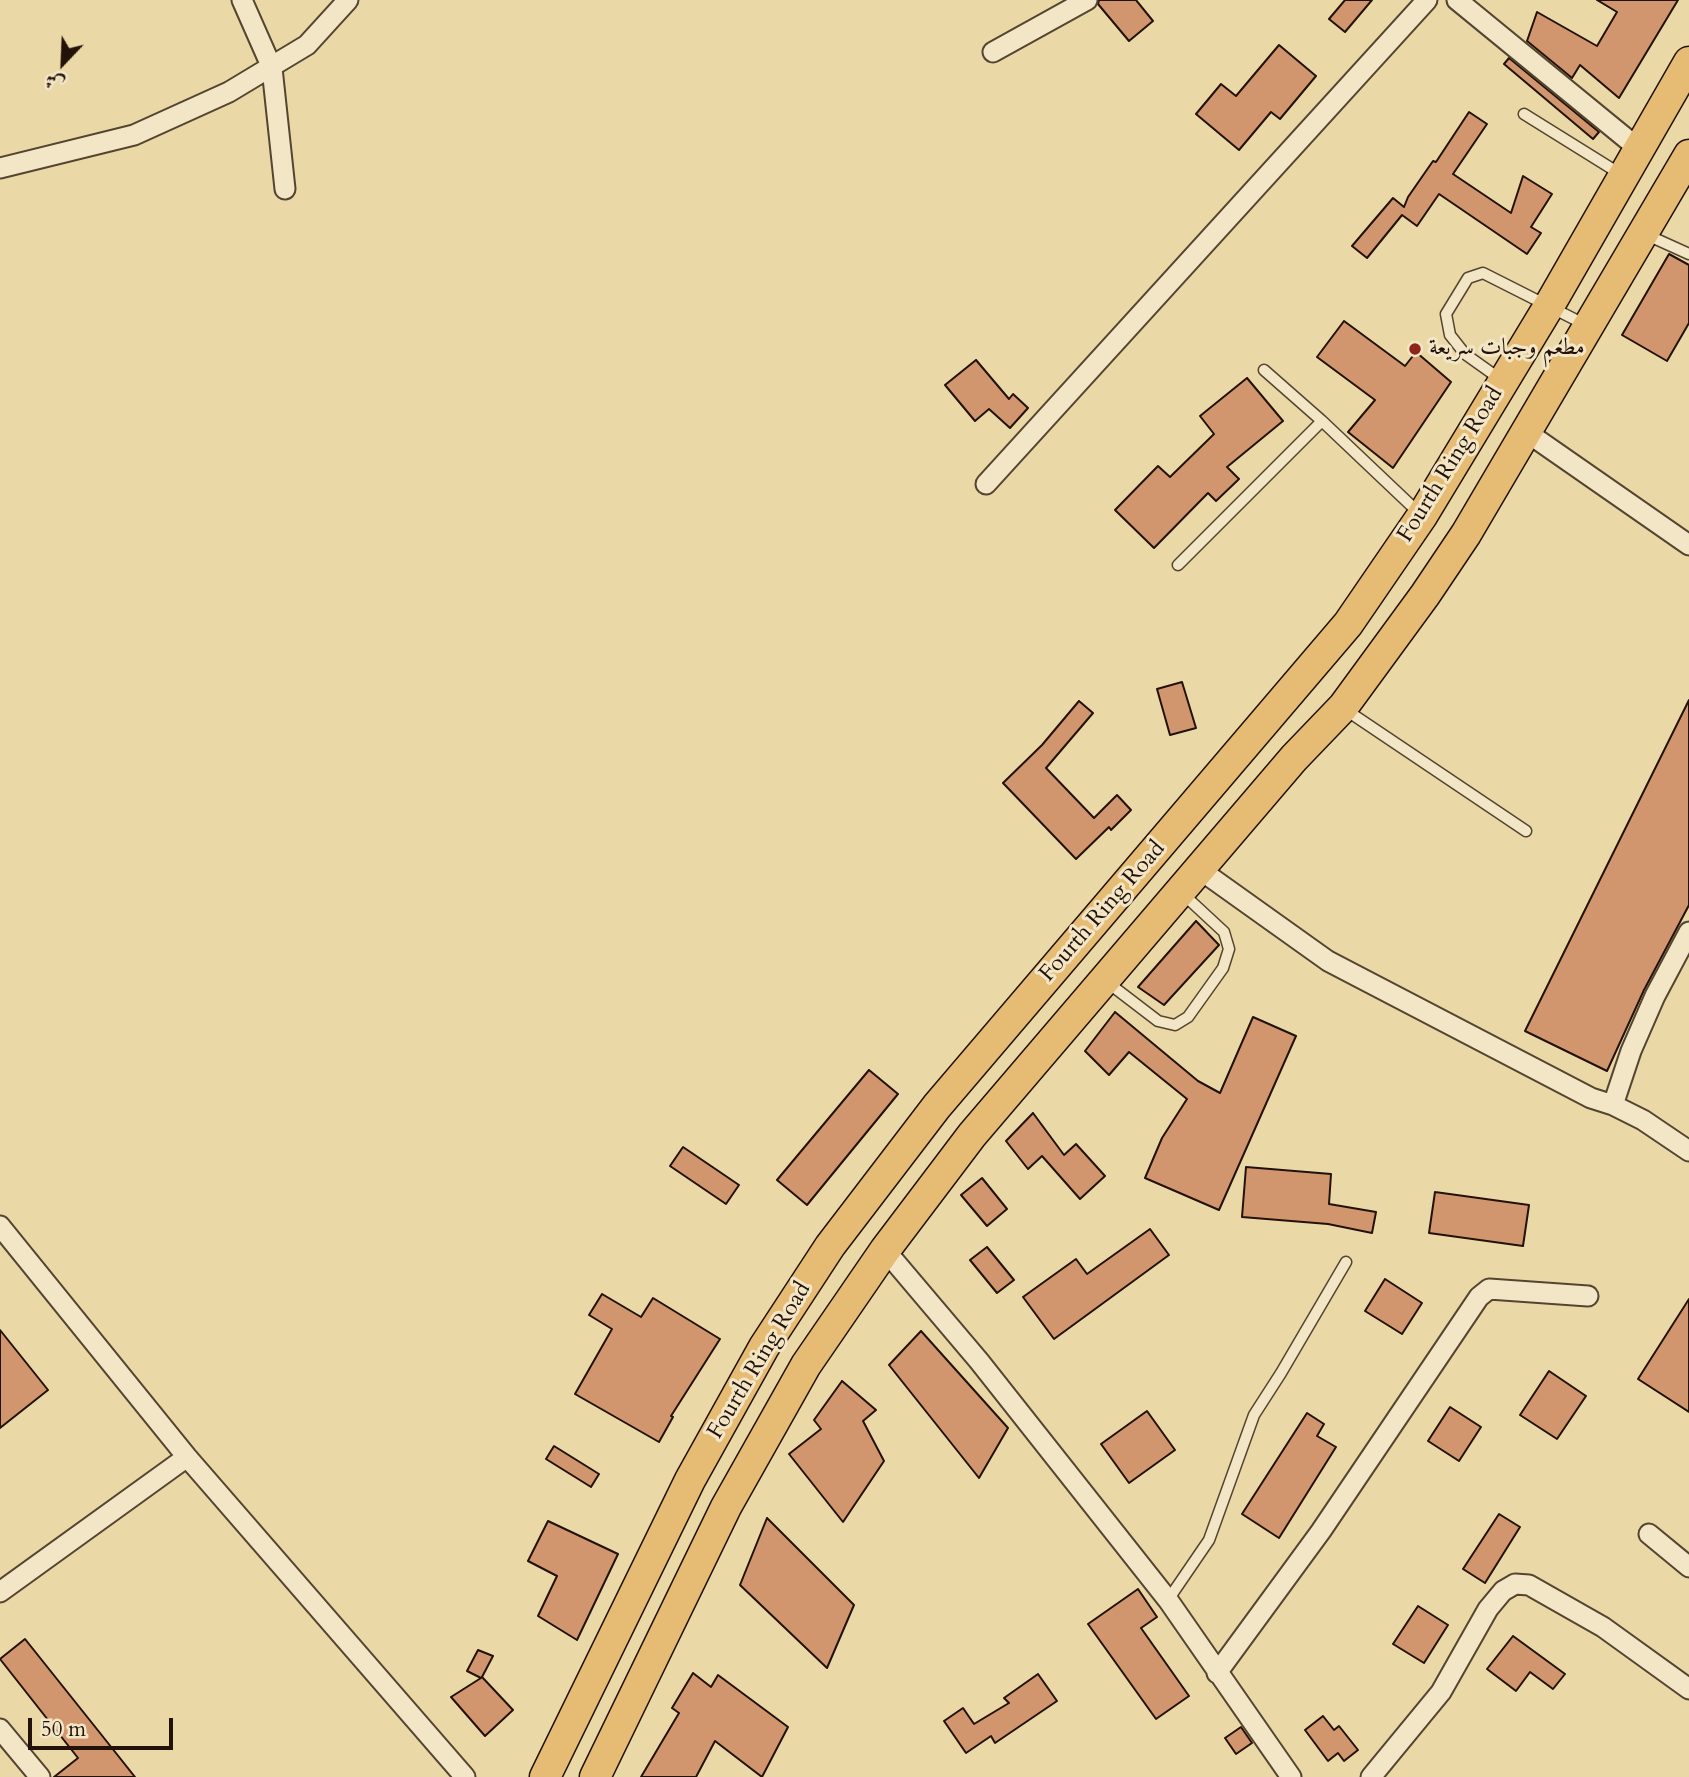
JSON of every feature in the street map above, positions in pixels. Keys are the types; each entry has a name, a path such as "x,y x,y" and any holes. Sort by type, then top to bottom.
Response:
{"main road":[{"name":"Fourth Ring Road","path":"545,1777 690,1480 764,1347 830,1246 937,1106 1348,624 1422,516 1549,306 1689,62"},
{"name":"Fourth Ring Road","path":"595,1777 726,1507 806,1365 885,1250 972,1135 1294,758 1343,707 1452,554 1689,155"}],"street":[{"path":"242,0 272,68 285,189"},
{"path":"0,168 134,135 229,92 307,45 348,0"},
{"path":"993,52 1087,0"},
{"path":"986,484 1427,0"},
{"path":"1457,0 1639,149"},
{"path":"1525,431 1689,545"},
{"path":"1190,880 1328,961 1591,1098 1643,1119 1689,1151"},
{"path":"1613,1105 1631,1051 1655,996 1689,932"},
{"path":"0,1226 187,1457 465,1777"},
{"path":"885,1250 979,1361 1168,1600 1291,1777"},
{"path":"1217,1673 1321,1531 1479,1297 1489,1289 1588,1296"},
{"path":"0,1592 187,1457"},
{"path":"1649,1534 1689,1567"},
{"path":"1371,1777 1441,1692 1488,1609 1503,1591 1515,1584 1529,1586 1603,1627 1689,1689"},
{"path":"0,1729 40,1777"}],"lane":[{"path":"1524,114 1623,175"},
{"path":"1643,234 1689,254"},
{"path":"1503,381 1465,354 1450,335 1447,314 1468,278 1483,273 1589,327"},
{"path":"1264,370 1422,516"},
{"path":"1178,565 1322,421"},
{"path":"1343,707 1526,831"},
{"path":"1105,980 1158,1021 1175,1025 1188,1017 1223,968 1229,949 1224,932 1190,880"},
{"path":"1168,1600 1209,1540 1254,1415 1346,1262"}],"building":[{"path":"1099,0 1136,0 1153,21 1129,41 1098,4"},
{"path":"1345,0 1372,0 1345,32 1329,19"},
{"path":"1597,0 1678,0 1619,98 1580,65 1572,78 1527,41 1537,12 1597,46 1617,12"},
{"path":"1279,45 1316,76 1280,119 1271,112 1239,150 1196,114 1221,84 1236,96"},
{"path":"1509,58 1599,132 1593,139 1504,64"},
{"path":"1469,112 1487,124 1453,174 1511,213 1523,176 1552,194 1531,227 1541,233 1527,254 1439,194 1417,226 1402,215 1367,258 1352,246 1393,198 1404,207 1408,197 1433,161 1436,162"},
{"path":"1669,254 1689,265 1689,323 1667,361 1622,335"},
{"path":"1344,321 1405,366 1416,352 1451,382 1393,468 1348,432 1375,400 1317,357"},
{"path":"976,360 1009,399 1013,394 1028,408 1010,428 989,409 975,421 945,385"},
{"path":"1247,378 1283,421 1227,467 1239,479 1216,501 1208,493 1154,548 1115,510 1158,466 1170,477 1214,434 1200,416"},
{"path":"1182,682 1196,728 1170,735 1157,689"},
{"path":"1689,700 1689,905 1644,990 1607,1071 1525,1031"},
{"path":"1079,701 1093,713 1046,768 1094,818 1117,795 1131,810 1076,859 1003,783 1042,745"},
{"path":"1196,921 1219,945 1164,1005 1138,987"},
{"path":"1115,1012 1198,1081 1220,1093 1253,1017 1296,1036 1219,1210 1145,1178 1162,1138 1187,1099 1129,1052 1109,1075 1085,1051"},
{"path":"869,1070 898,1094 807,1205 777,1180"},
{"path":"1033,1113 1064,1155 1076,1144 1105,1176 1080,1199 1042,1156 1028,1169 1006,1141"},
{"path":"683,1147 739,1185 726,1204 670,1166"},
{"path":"1246,1167 1331,1174 1329,1204 1376,1212 1372,1233 1328,1224 1242,1217"},
{"path":"982,1178 1007,1209 987,1226 961,1195"},
{"path":"1435,1192 1529,1205 1523,1246 1429,1233"},
{"path":"1150,1229 1169,1255 1054,1339 1023,1297 1076,1259 1087,1274"},
{"path":"987,1247 1014,1280 997,1293 970,1260"},
{"path":"1385,1279 1422,1303 1402,1334 1365,1311"},
{"path":"602,1294 641,1317 653,1298 720,1339 671,1416 673,1417 659,1442 575,1394 612,1329 589,1315"},
{"path":"1689,1299 1689,1412 1638,1379"},
{"path":"0,1330 48,1390 0,1428"},
{"path":"921,1331 1008,1428 979,1478 889,1365"},
{"path":"1549,1371 1586,1396 1557,1439 1520,1415"},
{"path":"842,1381 876,1410 863,1421 884,1461 843,1522 789,1454 821,1429 814,1420"},
{"path":"1450,1407 1481,1427 1459,1461 1428,1441"},
{"path":"1147,1411 1175,1450 1129,1483 1101,1444"},
{"path":"1307,1413 1324,1424 1317,1436 1336,1447 1279,1538 1242,1514"},
{"path":"554,1446 599,1474 591,1487 546,1459"},
{"path":"1499,1514 1520,1527 1485,1583 1463,1569"},
{"path":"767,1518 854,1605 827,1668 740,1585"},
{"path":"548,1521 618,1554 577,1640 538,1616 557,1576 528,1561"},
{"path":"1138,1589 1157,1617 1141,1628 1189,1696 1156,1719 1088,1624"},
{"path":"1418,1606 1448,1625 1424,1663 1393,1644"},
{"path":"1513,1636 1565,1674 1553,1689 1530,1672 1516,1691 1487,1669"},
{"path":"25,1639 135,1777 54,1777 78,1758 0,1659"},
{"path":"478,1650 493,1656 482,1677 513,1710 485,1736 451,1697 481,1678 467,1671"},
{"path":"693,1673 711,1687 718,1675 788,1727 762,1777 715,1741 696,1777 641,1777 679,1713 672,1708"},
{"path":"1038,1674 1057,1701 995,1743 991,1736 966,1753 944,1721 963,1708 974,1724 1009,1703 1004,1698"},
{"path":"1323,1716 1334,1730 1339,1726 1358,1750 1344,1761 1338,1753 1328,1761 1305,1730"},
{"path":"1241,1727 1252,1743 1236,1754 1225,1738"}],"place":[{"name":"مطعم وجبات سريعة","path":"1415,349"}]}
